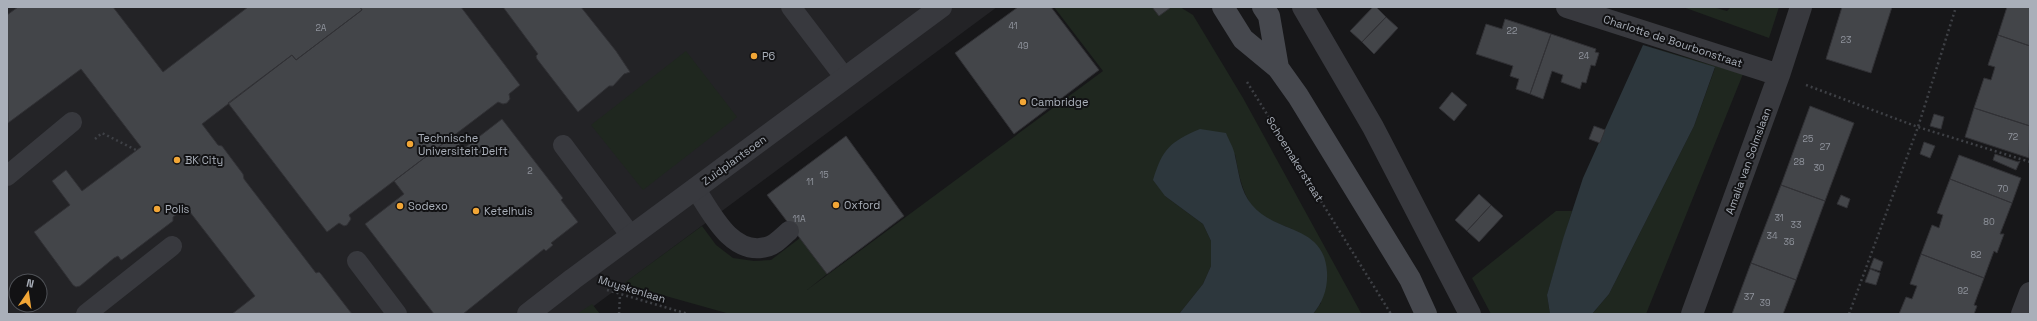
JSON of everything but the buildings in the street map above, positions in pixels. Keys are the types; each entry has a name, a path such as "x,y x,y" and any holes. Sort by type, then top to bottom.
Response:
{"main road":[{"path":"1223,7 1243,39 1278,68 1298,96 1410,279 1426,314"},
{"path":"1264,7 1269,16 1278,68"}],"street":[{"name":"Zuidplantsoen","path":"528,314 695,188 941,7"},
{"path":"1303,7 1373,127 1470,314"},
{"name":"Amalia van Solmslaan","path":"1692,314 1779,75 1801,7"},
{"name":"Charlotte de Bourbonstraat","path":"1574,9 1779,75"},
{"path":"2022,314 2030,293"}],"lane":[{"path":"791,7 845,78"},
{"path":"7,176 72,122"},
{"path":"563,145 631,236"},
{"path":"695,188 726,234 744,247 767,247 789,231"},
{"path":"86,314 172,246"},
{"path":"357,261 397,314"}],"path":[{"path":"1849,314 1918,127 1956,7"},
{"path":"1779,75 1918,127 2030,162"},
{"name":"Schoemakerstraat","path":"1246,79 1391,314"},
{"path":"89,143 102,133 136,150"},
{"name":"Muyskenlaan","path":"573,279 620,295 688,314"},
{"path":"619,314 620,295"}],"shaded area":[{"name":"Technische Universiteit Delft","path":"7,7 997,7 583,314 7,314"},
{"path":"1054,7 1180,7 1193,15 1243,98 1361,313 1313,314 1321,303 1292,229 1266,218 1252,206 1244,190 1238,172 1235,154 1165,196 1203,224 1211,241 1211,266 1203,284 1179,314 730,314 623,284 702,226 716,245 733,258 754,261 771,260 800,238 827,274 807,290 1103,71"},
{"path":"1683,7 1713,7 1727,11 1731,7 1779,7 1769,38"},
{"path":"1643,45 1743,74 1646,314 1592,314 1609,294 1694,126 1715,68"},
{"path":"1643,45 1715,67 1694,126 1609,294 1592,314 1550,314 1547,295 1583,178"},
{"path":"686,51 737,117 643,190 591,125"},
{"path":"1200,129 1226,133 1234,150 1242,188 1252,205 1273,221 1308,237 1317,245 1324,257 1327,272 1327,284 1320,305 1313,314 1179,314 1203,284 1211,266 1211,241 1203,224 1165,196 1153,180 1160,160 1169,147 1181,138"},
{"path":"1556,211 1572,211 1547,295 1550,314 1491,314 1472,278"},
{"path":"592,304 600,314 577,314"}],"place":[{"name":"P6","path":"754,56"},
{"name":"Cambridge","path":"1023,102"},
{"name":"Technische Universiteit Delft","path":"410,144"},
{"name":"BK City","path":"177,160"},
{"name":"Oxford","path":"836,205"},
{"name":"Sodexo","path":"400,206"},
{"name":"Polis","path":"157,209"},
{"name":"Ketelhuis","path":"476,211"}]}
